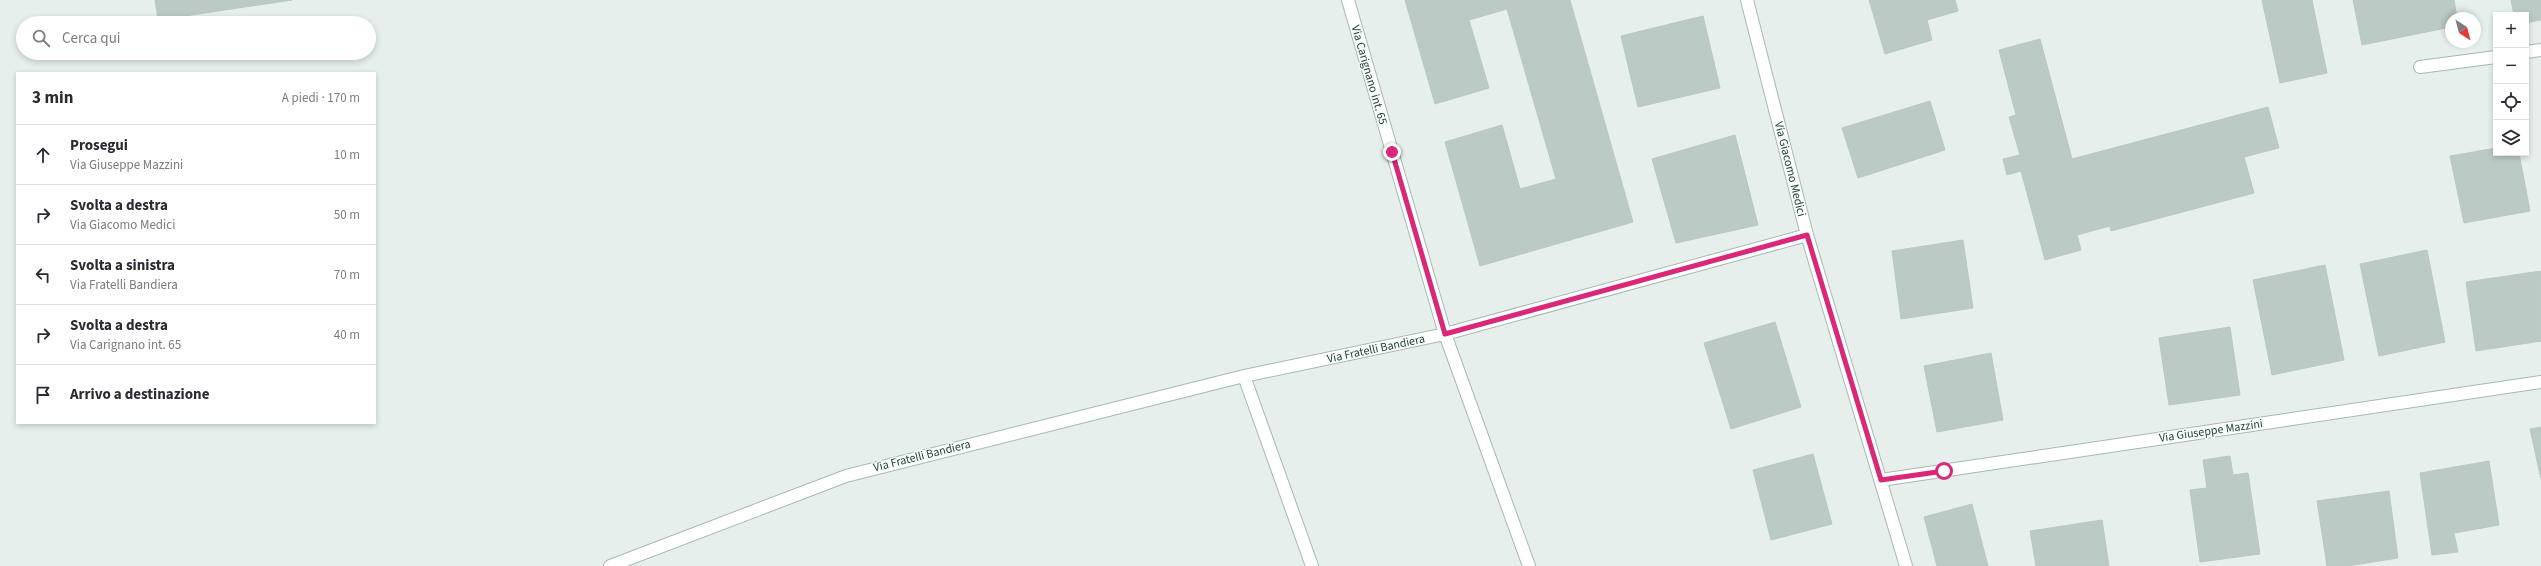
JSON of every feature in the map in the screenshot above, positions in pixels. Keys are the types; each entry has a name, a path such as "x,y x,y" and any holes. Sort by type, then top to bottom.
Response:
{"street":[{"name":"Via Carignano int. 65","path":"1348,0 1445,334 1529,566"},
{"name":"Via Giacomo Medici","path":"1747,0 1807,235 1906,566"},
{"path":"2529,52 2541,50"},
{"path":"2420,67 2493,57"},
{"name":"Via Fratelli Bandiera","path":"610,566 846,476 1244,376 1445,334 1807,235"},
{"path":"1244,376 1312,566"},
{"name":"Via Giuseppe Mazzini","path":"1881,480 2541,382"}],"building":[{"path":"155,0 292,0 185,16 157,16"},
{"path":"1405,0 1570,0 1633,222 1480,266 1445,142 1502,125 1520,189 1556,179 1507,9 1469,20 1489,88 1435,104"},
{"path":"1869,0 1955,0 1958,11 1927,20 1932,40 1885,54"},
{"path":"2262,0 2312,0 2327,73 2280,83"},
{"path":"2353,0 2454,0 2456,12 2445,12 2445,28 2362,45"},
{"path":"2511,0 2541,0 2541,20 2529,22 2529,12 2513,12"},
{"path":"1703,16 1720,88 1638,107 1621,36"},
{"path":"2040,39 2072,159 2268,107 2279,148 2244,157 2254,193 2111,231 2110,226 2077,235 2081,250 2045,260 2021,171 2007,175 2003,159 2020,155 2009,117 2016,115 1999,50"},
{"path":"1930,101 1945,150 1858,178 1842,128"},
{"path":"1735,135 1758,225 1676,243 1652,159"},
{"path":"2493,149 2493,156 2520,156 2530,211 2464,223 2450,156"},
{"path":"1963,240 1973,308 1901,319 1892,251"},
{"path":"2427,250 2445,342 2379,356 2360,264"},
{"path":"2325,265 2344,360 2272,375 2253,280"},
{"path":"2541,271 2541,341 2476,351 2466,282"},
{"path":"1775,322 1801,407 1731,429 1704,343"},
{"path":"2230,327 2240,395 2169,405 2159,338"},
{"path":"1991,353 2003,420 1937,432 1924,366"},
{"path":"2541,427 2541,479 2530,429"},
{"path":"1813,454 1832,524 1771,540 1753,470"},
{"path":"2230,456 2233,475 2248,473 2260,554 2200,562 2190,490 2207,488 2203,460"},
{"path":"2489,461 2499,525 2454,533 2458,552 2432,555 2420,473"},
{"path":"2389,491 2398,558 2348,566 2327,566 2317,501"},
{"path":"1972,504 1988,566 1937,566 1924,517"},
{"path":"2102,520 2109,566 2036,566 2030,531"}],"route":[{"path":"1392,152 1445,334 1807,235 1881,480 1944,471"}]}
